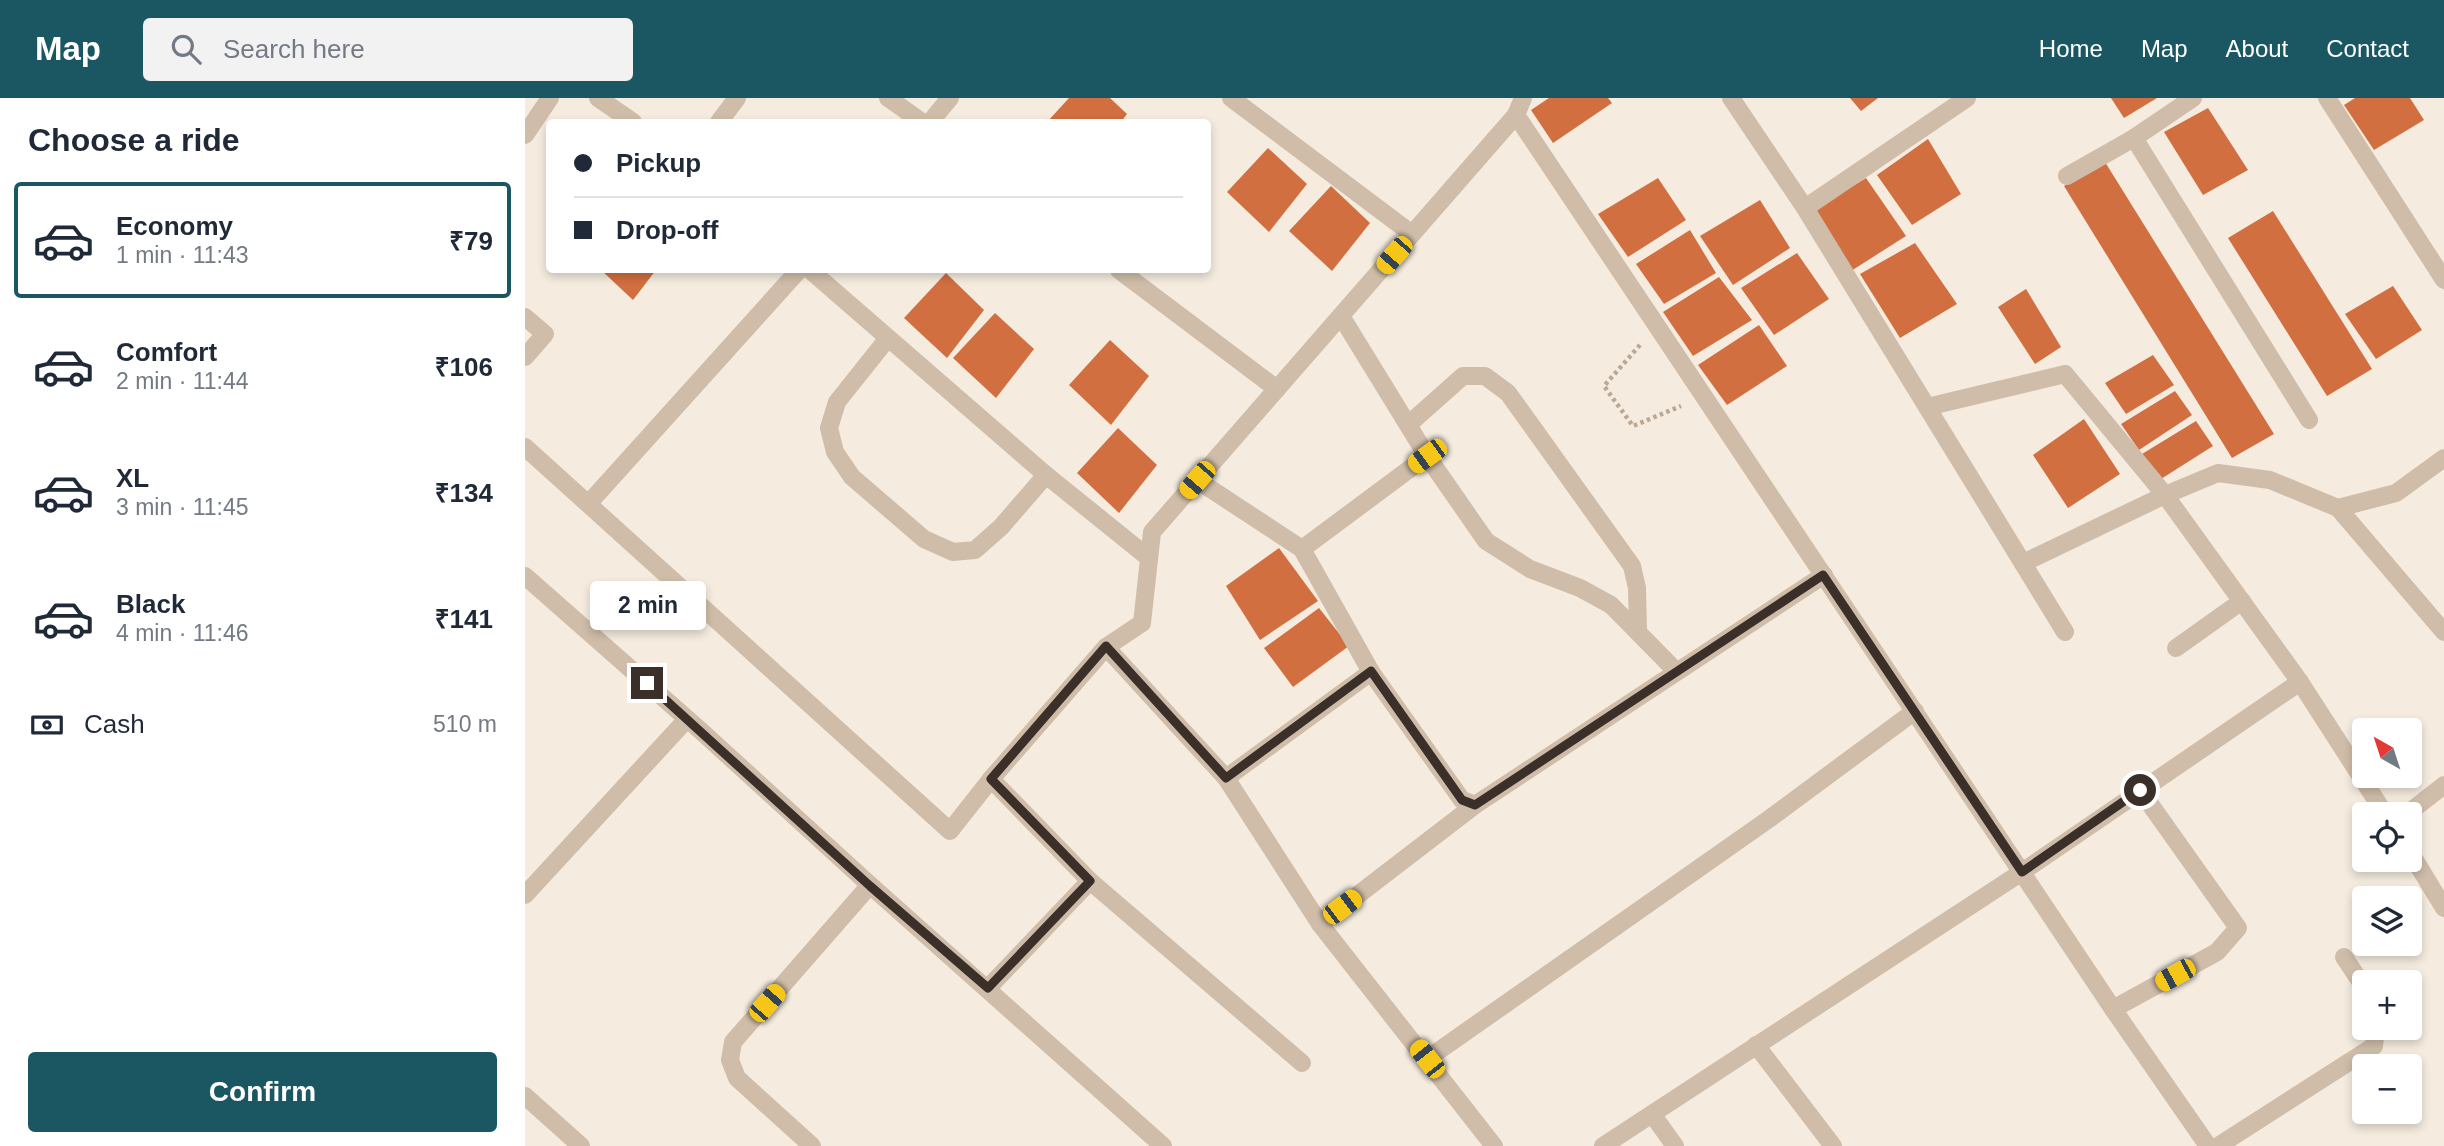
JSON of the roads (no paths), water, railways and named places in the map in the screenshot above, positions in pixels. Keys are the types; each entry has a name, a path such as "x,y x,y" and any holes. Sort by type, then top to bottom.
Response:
{"street":[{"path":"525,135 550,98"},
{"path":"598,98 629,119"},
{"path":"721,119 737,98"},
{"path":"888,98 918,119"},
{"path":"932,119 950,98"},
{"path":"1231,98 1412,234"},
{"path":"1731,98 1805,208 2065,632"},
{"path":"1805,208 1967,98"},
{"path":"2067,176 2134,138 2193,98"},
{"path":"2327,98 2444,280"},
{"path":"525,447 950,831 991,779 1106,646 1142,623 1152,532 1412,234 1519,106 1657,326 2113,1009 2208,1146"},
{"path":"2134,138 2309,420"},
{"path":"589,503 796,273"},
{"path":"813,273 1046,475 1149,558"},
{"path":"1123,273 1277,389"},
{"path":"1341,316 1427,456 1486,541 1530,569 1580,588 1611,605 1676,671"},
{"path":"525,317 545,334 525,357"},
{"path":"888,338 837,402 829,428 835,452 852,477 924,538 953,552 975,550 1001,527 1046,475"},
{"path":"1927,407 2065,374 2165,495 2300,681 2377,802"},
{"path":"1409,424 1463,376 1485,376 1508,393 1632,566 1637,588 1638,630"},
{"path":"1302,549 1427,456"},
{"path":"2339,508 2396,493 2444,458"},
{"path":"2023,563 2165,495 2218,473 2270,480 2339,508 2444,632"},
{"path":"1197,480 1302,549 1371,671 1462,800 1475,805"},
{"path":"1320,924 1475,805 1823,575"},
{"path":"525,576 1163,1146"},
{"path":"2176,648 2242,601"},
{"path":"1106,646 1226,778 1320,924 1494,1146"},
{"path":"1226,778 1371,671"},
{"path":"1603,1146 2022,872 2300,681"},
{"path":"1427,1059 1769,819 1915,711"},
{"path":"525,895 687,719"},
{"path":"991,779 1090,881 1302,1063"},
{"path":"2422,802 2444,785"},
{"path":"2113,1009 2217,952 2238,928 2140,790"},
{"path":"2422,872 2444,908"},
{"path":"988,988 1090,881"},
{"path":"812,1146 737,1078 730,1060 733,1042 870,886"},
{"path":"2344,957 2353,970"},
{"path":"2218,1146 2374,1045 2375,1040"},
{"path":"1756,1045 1833,1146"},
{"path":"525,1096 581,1146"},
{"path":"1652,1114 1675,1146"}]}
